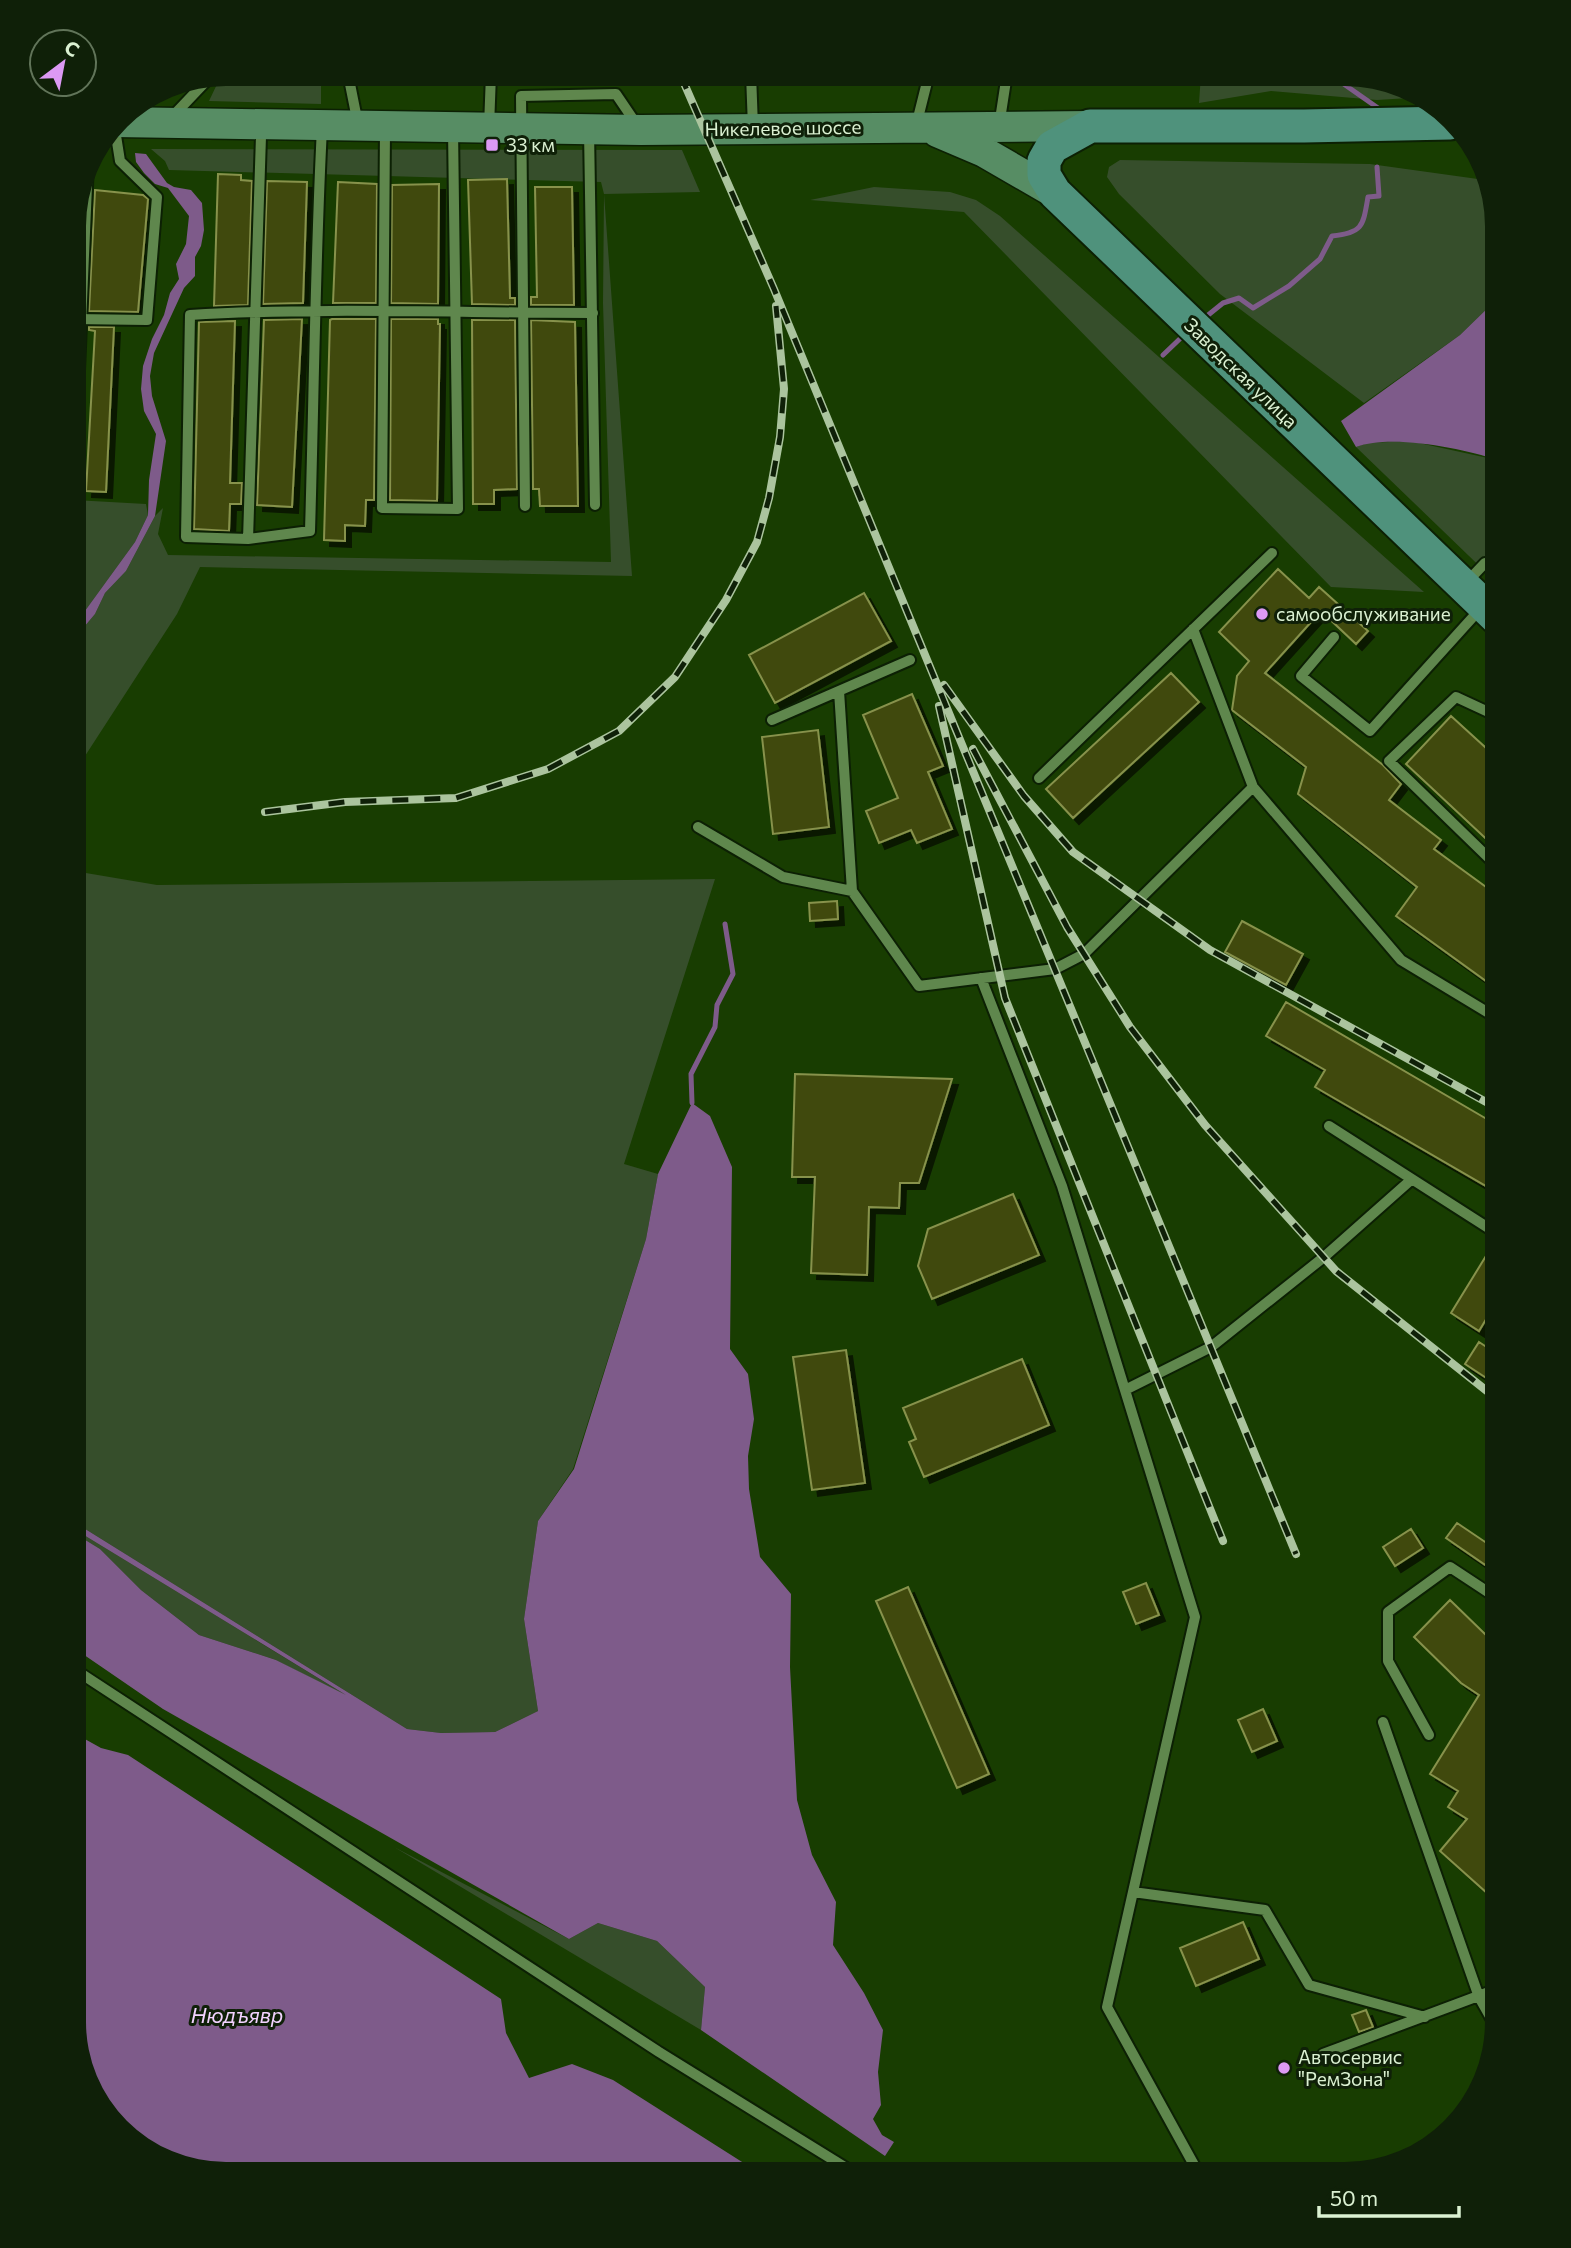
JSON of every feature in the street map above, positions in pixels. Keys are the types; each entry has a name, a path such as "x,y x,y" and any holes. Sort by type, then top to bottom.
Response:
{"main road":[{"name":"Никелевое шоссе","path":"130,123 589,127 641,130 1440,123"},
{"name":"Заводская улица","path":"1090,125 1052,147 1044,161 1044,175 1055,193 1195,328 1483,593"},
{"path":"918,126 984,152 1055,193"}],"lane":[{"path":"353,86 372,127 383,312 382,508 458,509 453,126"},
{"path":"489,127 491,86"},
{"path":"751,86 753,127"},
{"path":"918,126 926,86"},
{"path":"999,125 1005,86"},
{"path":"166,124 199,88"},
{"path":"525,506 522,96 616,94 641,130"},
{"path":"248,539 261,136 257,125"},
{"path":"322,126 316,312 310,531 248,539 186,537 190,315 255,312 316,312 383,312 455,313 593,313"},
{"path":"589,127 595,505"},
{"path":"86,319 147,320 157,197 120,161 117,138"},
{"path":"1039,778 1272,553"},
{"path":"1334,637 1301,676 1370,731 1483,593"},
{"path":"1193,629 1253,787 1401,960 1485,1011"},
{"path":"772,720 910,660"},
{"path":"839,691 852,891 919,986 1055,969 1084,954 1253,787"},
{"path":"1485,711 1456,698 1389,761 1485,854"},
{"path":"698,827 783,877 852,891"},
{"path":"981,978 1062,1186 1195,1617 1107,2007 1192,2162"},
{"path":"1329,1126 1485,1226"},
{"path":"1125,1391 1211,1347 1324,1257 1412,1179"},
{"path":"1429,1735 1388,1661 1388,1612 1450,1567 1485,1590"},
{"path":"86,1677 659,2052 837,2162"},
{"path":"1383,1722 1485,2008"},
{"path":"1133,1892 1265,1910 1309,1985 1425,2017"},
{"path":"1323,2054 1485,1994"}],"green space":[{"path":"321,86 321,104 209,101 216,87"},
{"path":"1200,86 1354,86 1404,98 1377,100 1271,91 1199,103"},
{"path":"151,149 682,150 700,192 604,194 601,182 169,170 165,161"},
{"path":"1120,160 1370,164 1477,179 1484,207 1485,311 1460,335 1364,403 1220,294 1119,194 1107,177 1109,167"},
{"path":"874,187 950,192 976,200 1000,216 1424,592 1331,587 964,212 810,200"},
{"path":"604,194 632,576 200,567 177,614 86,754 86,625 95,614 105,593 126,571 155,516 163,508 158,534 168,555 611,562 603,303"},
{"path":"1410,441 1485,457 1485,571 1356,447 1367,443"},
{"path":"86,501 146,504 148,515 135,542 86,609"},
{"path":"86,873 157,885 715,879 624,1164 658,1174 646,1239 573,1469 538,1521 524,1619 538,1711 495,1732 441,1733 407,1729 86,1529"},
{"path":"86,1536 359,1703 276,1660 199,1635 141,1590 100,1549 86,1540"},
{"path":"394,1847 569,1939 598,1923 657,1941 705,1987 701,2030"}],"water":[{"path":"135,153 146,154 167,183 191,190 202,203 204,230 201,246 195,257 195,276 184,288 154,353 150,376 152,396 166,441 155,516 126,571 105,593 95,614 86,625 86,609 135,542 148,515 149,480 156,434 144,411 141,389 143,366 170,293 179,279 176,264 186,244 189,216 168,188 155,184 136,162"},
{"path":"1485,311 1485,457 1446,447 1407,442 1371,443 1356,447 1341,421 1460,335"},
{"path":"692,1103 710,1116 732,1167 730,1349 748,1374 754,1419 748,1456 749,1489 760,1557 791,1594 790,1667 797,1800 812,1855 836,1902 833,1945 864,1993 883,2030 878,2072 881,2105 873,2119 882,2135 894,2142 885,2156 701,2030 705,1987 657,1941 598,1923 569,1939 163,1709 86,1656 86,1540 100,1549 141,1590 199,1635 276,1660 346,1695 86,1536 86,1529 407,1729 441,1733 495,1732 538,1711 524,1619 538,1521 574,1469 646,1239 658,1174"},
{"name":"Нюдъявр","path":"86,1740 101,1748 128,1755 501,1999 506,2033 529,2078 572,2064 613,2080 742,2162 217,2162 181,2155 156,2144 127,2121 104,2092 96,2076 87,2041"}],"building":[{"path":"218,174 241,175 241,180 252,181 248,305 214,306"},
{"path":"507,179 510,298 515,298 515,305 472,304 468,180"},
{"path":"267,181 307,182 303,303 263,304"},
{"path":"338,182 377,184 376,303 333,303"},
{"path":"439,184 438,304 391,303 392,185"},
{"path":"535,187 572,187 574,305 531,305 531,297 537,297"},
{"path":"95,190 143,195 148,199 138,312 89,311"},
{"path":"302,319 292,507 257,505 264,320"},
{"path":"332,319 376,319 374,500 366,500 365,526 345,525 345,541 324,540"},
{"path":"391,319 438,319 440,324 437,501 390,500"},
{"path":"472,320 515,320 517,489 494,490 494,504 473,504"},
{"path":"531,320 575,322 578,506 540,506 539,489 533,489"},
{"path":"235,321 230,483 242,483 241,504 230,504 229,531 194,529 199,322"},
{"path":"89,327 114,327 106,492 86,491 95,331 89,330"},
{"path":"1278,569 1309,598 1319,587 1368,631 1356,644 1321,611 1265,673 1383,765 1401,784 1389,800 1441,840 1434,849 1485,886 1485,980 1396,916 1417,887 1298,794 1306,767 1232,710 1237,676 1249,661 1219,632"},
{"path":"864,593 891,641 775,703 749,655"},
{"path":"1171,673 1199,702 1073,818 1046,789"},
{"path":"912,694 943,766 928,772 952,829 917,843 911,830 879,843 866,811 898,798 863,715"},
{"path":"1451,716 1485,747 1485,838 1406,764"},
{"path":"818,730 829,827 773,834 762,737"},
{"path":"837,901 838,919 810,921 809,903"},
{"path":"1242,921 1303,954 1286,985 1225,952"},
{"path":"1286,1002 1485,1118 1485,1185 1315,1087 1325,1070 1266,1036"},
{"path":"795,1074 952,1079 919,1183 900,1183 899,1208 869,1207 867,1275 811,1273 815,1177 792,1177"},
{"path":"1013,1194 1039,1255 932,1299 918,1266 928,1229"},
{"path":"1485,1258 1485,1321 1479,1331 1451,1313"},
{"path":"1479,1342 1485,1346 1485,1377 1465,1364"},
{"path":"846,1350 865,1483 812,1490 793,1357"},
{"path":"1022,1359 1049,1425 924,1477 909,1442 916,1439 903,1408"},
{"path":"1457,1523 1485,1542 1485,1565 1446,1538"},
{"path":"1411,1529 1423,1548 1395,1566 1383,1547"},
{"path":"1146,1583 1159,1615 1136,1624 1123,1592"},
{"path":"908,1587 989,1774 957,1788 876,1601"},
{"path":"1450,1600 1485,1634 1485,1891 1440,1851 1467,1819 1448,1807 1458,1791 1430,1774 1479,1695 1461,1683 1414,1637"},
{"path":"1263,1709 1277,1741 1252,1752 1238,1720"},
{"path":"1243,1922 1259,1959 1196,1986 1180,1948"},
{"path":"1366,2010 1373,2027 1359,2032 1352,2015"}],"waterway":[{"path":"1347,86 1378,108"},
{"path":"1202,320 1223,303 1239,298 1253,308 1289,286 1320,259 1332,236 1356,230 1363,221 1368,197 1379,196 1377,167"},
{"path":"1163,355 1186,333"},
{"path":"692,1103 691,1074 715,1027 717,1005 733,974 725,924"}],"railway":[{"path":"685,86 774,289 1296,1554"},
{"path":"265,812 345,802 456,798 548,769 619,731 675,677 726,600 757,542 769,498 780,437 784,389 776,306"},
{"path":"944,685 1024,796 1073,852 1210,950 1485,1101"},
{"path":"939,706 1005,998 1223,1541"},
{"path":"973,749 1067,927 1130,1027 1205,1125 1336,1271 1485,1389"}],"place":[{"name":"33 км","path":"492,145"},
{"name":"самообслуживание","path":"1262,614"},
{"name":"Автосервис \"РемЗона\"","path":"1284,2068"}]}
